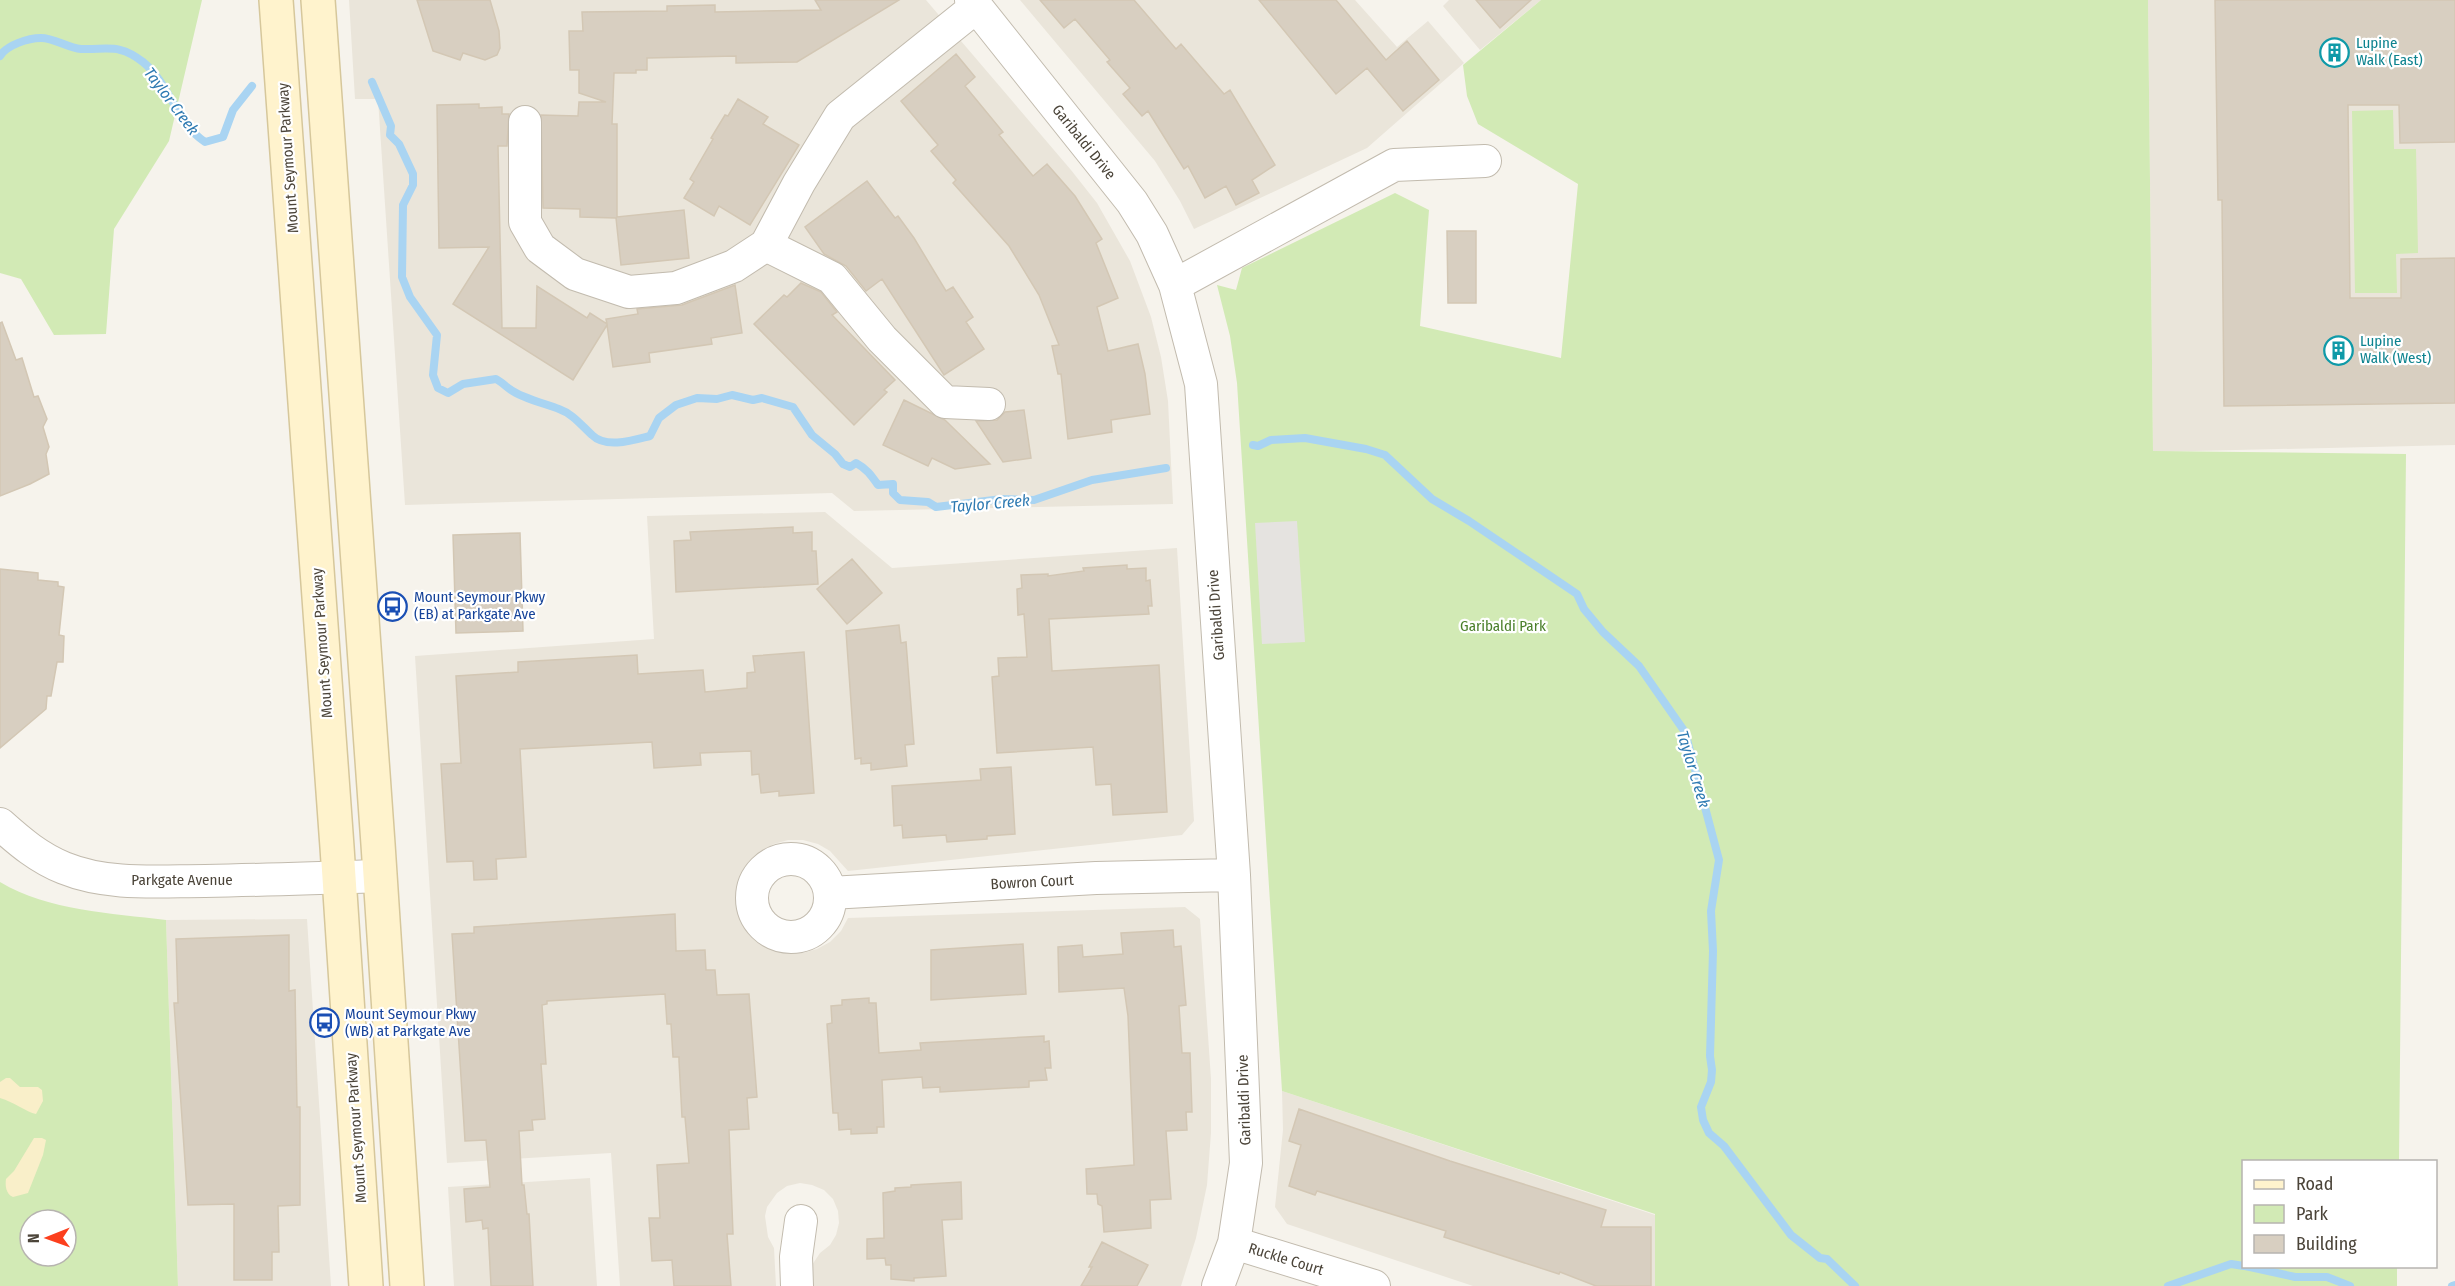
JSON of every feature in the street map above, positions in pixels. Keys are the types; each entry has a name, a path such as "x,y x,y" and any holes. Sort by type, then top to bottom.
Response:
{"main road":[{"name":"Mount Seymour Parkway","path":"276,0 366,1286"},
{"path":"318,0 407,1286"}],"street":[{"name":"Garibaldi Drive","path":"525,122 525,222 540,248 575,274 629,292 676,288 734,266 766,245 799,183 840,116 974,4 1132,202 1152,234 1175,285 1201,384 1234,875 1246,1163 1234,1242 1218,1286"},
{"path":"1175,285 1394,165 1485,161"},
{"path":"766,245 832,278 882,339 945,402 988,404"},
{"name":"Parkgate Avenue","path":"0,824 25,847 44,859 66,869 117,880 380,876"},
{"name":"Bowron Court","path":"830,893 1096,878 1234,875"},
{"path":"797,1286 796,1257 801,1221"},
{"name":"Ruckle Court","path":"1234,1242 1374,1286"}],"shaded area":[{"path":"349,0 926,0 1097,203 1130,261 1151,317 1161,357 1168,401 1173,504 854,511 832,493 405,505 378,99 355,99"},
{"path":"1020,0 1355,0 1397,47 1428,21 1464,63 1367,148 1194,229 1155,161"},
{"path":"1449,0 1541,0 1480,50 1443,6"},
{"path":"2148,0 2455,0 2455,445 2153,452"},
{"path":"825,512 892,568 1177,548 1194,821 1182,835 848,871 830,851 818,844 803,840 788,840 761,851 751,861 743,874 739,889 739,903 750,931 774,949 788,953 803,953 830,942 841,931 848,918 1185,907 1200,919 1211,1079 1211,1133 1207,1185 1196,1238 1181,1286 808,1286 808,1271 820,1253 830,1245 839,1223 838,1211 833,1199 824,1190 800,1183 787,1186 777,1193 767,1207 765,1216 768,1237 774,1248 776,1286 620,1286 611,1153 447,1163 415,656 654,639 647,516"},
{"path":"1297,521 1305,642 1262,644 1255,523"},
{"path":"307,919 331,1286 178,1286 166,920"},
{"path":"1282,1091 1655,1215 1655,1286 1473,1286 1287,1224 1275,1207 1283,1130"},
{"path":"590,1178 597,1286 454,1286 448,1187"}],"green space":[{"path":"0,0 202,0 169,141 114,229 106,334 54,335 21,279 0,273"},
{"name":"Garibaldi Park","path":"1541,0 2148,0 2153,451 2406,454 2399,1160 2242,1160 2242,1268 2397,1268 2397,1286 1655,1286 1655,1214 1282,1091 1237,383 1230,336 1217,285 1236,290 1242,268 1395,193 1429,210 1420,326 1561,358 1578,184 1478,124 1467,96 1463,65"},
{"path":"2393,110 2394,149 2416,149 2418,253 2396,254 2397,293 2355,293 2352,111"},
{"path":"0,882 19,892 60,905 102,913 166,920 178,1286 0,1286"}],"sand":[{"path":"10,1078 20,1087 38,1087 42,1090 43,1101 36,1114 0,1098 0,1082"},
{"path":"34,1138 46,1140 43,1155 28,1193 13,1197 6,1190 6,1179 14,1171"}],"building":[{"path":"417,0 490,0 499,31 500,48 497,55 485,60 463,53 460,60 433,51"},
{"path":"815,0 899,0 797,62 736,63 736,56 647,58 647,70 636,70 636,73 614,73 612,124 617,124 617,217 684,210 689,258 621,265 616,218 580,217 580,209 543,208 541,115 578,116 579,102 606,102 579,93 579,70 570,70 569,31 583,31 582,12 667,11 667,6 715,5 715,12 821,10"},
{"path":"1040,0 1134,0 1176,49 1181,44 1224,94 1230,90 1275,165 1252,180 1259,193 1236,205 1226,186 1205,198 1188,166 1184,169 1148,111 1142,116 1123,94 1130,88 1107,62 1110,60 1075,19 1064,28"},
{"path":"1259,0 1336,0 1386,60 1407,41 1439,80 1403,111 1367,68 1336,94"},
{"path":"1476,0 1531,0 1500,28"},
{"path":"2215,0 2455,0 2455,142 2400,143 2399,105 2348,105 2350,298 2401,298 2401,259 2455,258 2455,403 2224,406 2222,200 2218,200"},
{"path":"956,54 975,77 965,86 1003,132 999,135 1033,176 1047,164 1075,196 1102,239 1096,243 1118,298 1097,307 1108,351 1138,344 1145,374 1150,414 1111,420 1112,432 1068,439 1061,374 1058,374 1052,346 1059,345 1039,295 1009,246 953,183 956,180 931,151 938,145 901,101"},
{"path":"738,99 768,117 763,124 799,145 750,225 719,206 714,216 684,198 694,182 690,179 713,139 711,138"},
{"path":"479,104 479,108 502,107 502,114 509,114 507,146 498,146 502,328 536,328 537,286 587,318 590,313 607,324 606,319 638,314 637,309 682,305 735,285 742,333 711,338 712,344 649,353 650,362 613,367 607,325 573,380 453,304 489,247 439,248 437,105"},
{"path":"867,181 895,218 898,216 914,238 946,291 953,287 973,317 966,322 984,349 944,375 882,279 866,291 846,266 824,254 805,227"},
{"path":"1447,231 1476,231 1476,303 1448,303"},
{"path":"801,283 821,292 837,312 832,315 895,380 884,390 887,392 854,425 754,324 784,295 787,297"},
{"path":"2,322 16,360 22,358 34,397 38,396 47,419 43,427 49,447 46,454 49,474 0,496 0,323"},
{"path":"904,400 945,420 990,464 955,469 932,458 928,466 883,445"},
{"path":"1024,410 1031,458 1003,462 976,421 997,420 1005,412"},
{"path":"793,527 793,533 812,532 812,551 816,551 818,584 676,592 674,541 691,540 690,532"},
{"path":"520,533 523,631 456,633 453,535"},
{"path":"852,559 882,593 847,624 817,589"},
{"path":"1127,565 1127,569 1146,568 1146,581 1150,580 1152,606 1148,606 1149,614 1049,619 1052,671 1159,665 1167,812 1113,815 1111,784 1096,785 1093,747 997,753 992,677 999,676 998,658 1027,657 1024,614 1018,615 1017,589 1022,588 1021,575 1048,574 1048,576 1084,571 1083,568"},
{"path":"0,569 38,573 38,580 58,582 58,586 64,587 59,635 64,636 63,662 57,662 51,696 47,696 46,709 0,748"},
{"path":"899,625 901,643 906,642 914,744 905,745 907,766 871,770 871,763 861,764 861,758 855,759 846,631"},
{"path":"804,652 814,793 779,796 779,791 761,793 759,774 752,775 751,751 700,753 701,765 654,768 652,742 520,749 526,857 496,859 497,879 474,880 473,861 447,862 441,764 461,763 456,676 518,672 518,662 637,655 638,674 703,670 705,692 747,688 747,673 755,672 753,656"},
{"path":"1011,767 1015,834 947,842 946,835 903,838 902,825 894,826 892,786 981,780 980,769"},
{"path":"675,914 676,951 705,950 706,970 715,970 717,995 749,994 757,1097 747,1098 749,1129 729,1130 733,1234 727,1234 731,1286 674,1286 672,1260 652,1261 649,1218 660,1218 657,1165 689,1163 685,1117 682,1117 679,1057 673,1057 671,1024 667,1024 665,994 547,1001 547,1004 542,1005 546,1064 541,1064 545,1119 532,1120 533,1130 519,1131 522,1185 524,1185 527,1214 529,1214 533,1286 491,1286 488,1228 483,1229 482,1220 466,1222 464,1189 490,1187 486,1140 465,1141 452,934 474,933 474,927"},
{"path":"1173,930 1174,947 1181,946 1186,1005 1179,1006 1182,1053 1190,1053 1192,1112 1186,1112 1187,1130 1166,1131 1171,1199 1150,1200 1151,1228 1104,1232 1102,1206 1098,1204 1097,1194 1087,1194 1086,1169 1134,1165 1128,1016 1124,988 1059,992 1058,947 1082,945 1083,957 1123,954 1121,933"},
{"path":"289,935 289,991 295,990 297,1107 300,1107 300,1205 278,1206 279,1252 272,1252 272,1280 234,1280 234,1204 188,1205 174,1003 178,1003 176,939"},
{"path":"1023,944 1026,994 931,1000 931,950"},
{"path":"869,998 869,1003 876,1003 879,1053 921,1050 920,1043 1044,1036 1044,1042 1049,1041 1051,1068 1045,1068 1047,1080 1029,1081 1029,1087 940,1092 940,1087 923,1088 922,1077 882,1080 884,1127 877,1127 877,1133 851,1134 851,1129 839,1130 838,1113 833,1113 827,1024 832,1023 831,1006 842,1005 842,1000"},
{"path":"1299,1109 1450,1161 1606,1210 1601,1227 1651,1227 1651,1286 1596,1286 1560,1272 1559,1274 1444,1237 1446,1231 1317,1191 1315,1195 1289,1186 1301,1145 1289,1141"},
{"path":"961,1182 962,1219 942,1220 946,1276 914,1278 914,1281 891,1279 891,1265 886,1265 885,1258 867,1259 867,1239 884,1238 883,1193 895,1191 895,1188 911,1187 911,1185"},
{"path":"1102,1242 1148,1265 1137,1286 1081,1286"}],"waterway":[{"name":"Taylor Creek","path":"0,56 18,43 41,38 81,49 113,49 127,52 152,71 187,125 205,142 223,137 233,110 252,86"},
{"name":"Taylor Creek","path":"372,82 391,126 390,135 399,144 413,174 413,185 403,205 402,277 410,297 437,335 433,375 438,388 448,393 463,384 496,379 521,396 564,411 592,435 612,443 650,436 659,418 676,405 697,398 717,399 732,395 753,400 762,398 793,407 812,435 835,454 843,464 850,467 856,463 860,465 878,485 893,484 893,493 900,500 928,502 936,507 1002,499 1034,500 1092,480 1166,468"},
{"name":"Taylor Creek","path":"1253,445 1258,446 1271,440 1305,438 1366,449 1385,455 1432,499 1469,521 1577,594 1584,609 1603,632 1639,666 1685,732 1719,860 1711,911 1713,951 1710,1056 1712,1070 1711,1082 1701,1107 1703,1120 1709,1133 1724,1146 1791,1235 1820,1258 1827,1259 1855,1286"},
{"path":"2168,1286 2231,1264 2242,1266"},
{"path":"2254,1268 2295,1277 2327,1277 2350,1286"}],"place":[{"name":"Lupine Walk (East)","path":"2335,52"},
{"name":"Lupine Walk (West)","path":"2339,350"},
{"name":"Mount Seymour Pkwy (EB) at Parkgate Ave","path":"393,606"},
{"name":"Mount Seymour Pkwy (WB) at Parkgate Ave","path":"324,1023"}]}
